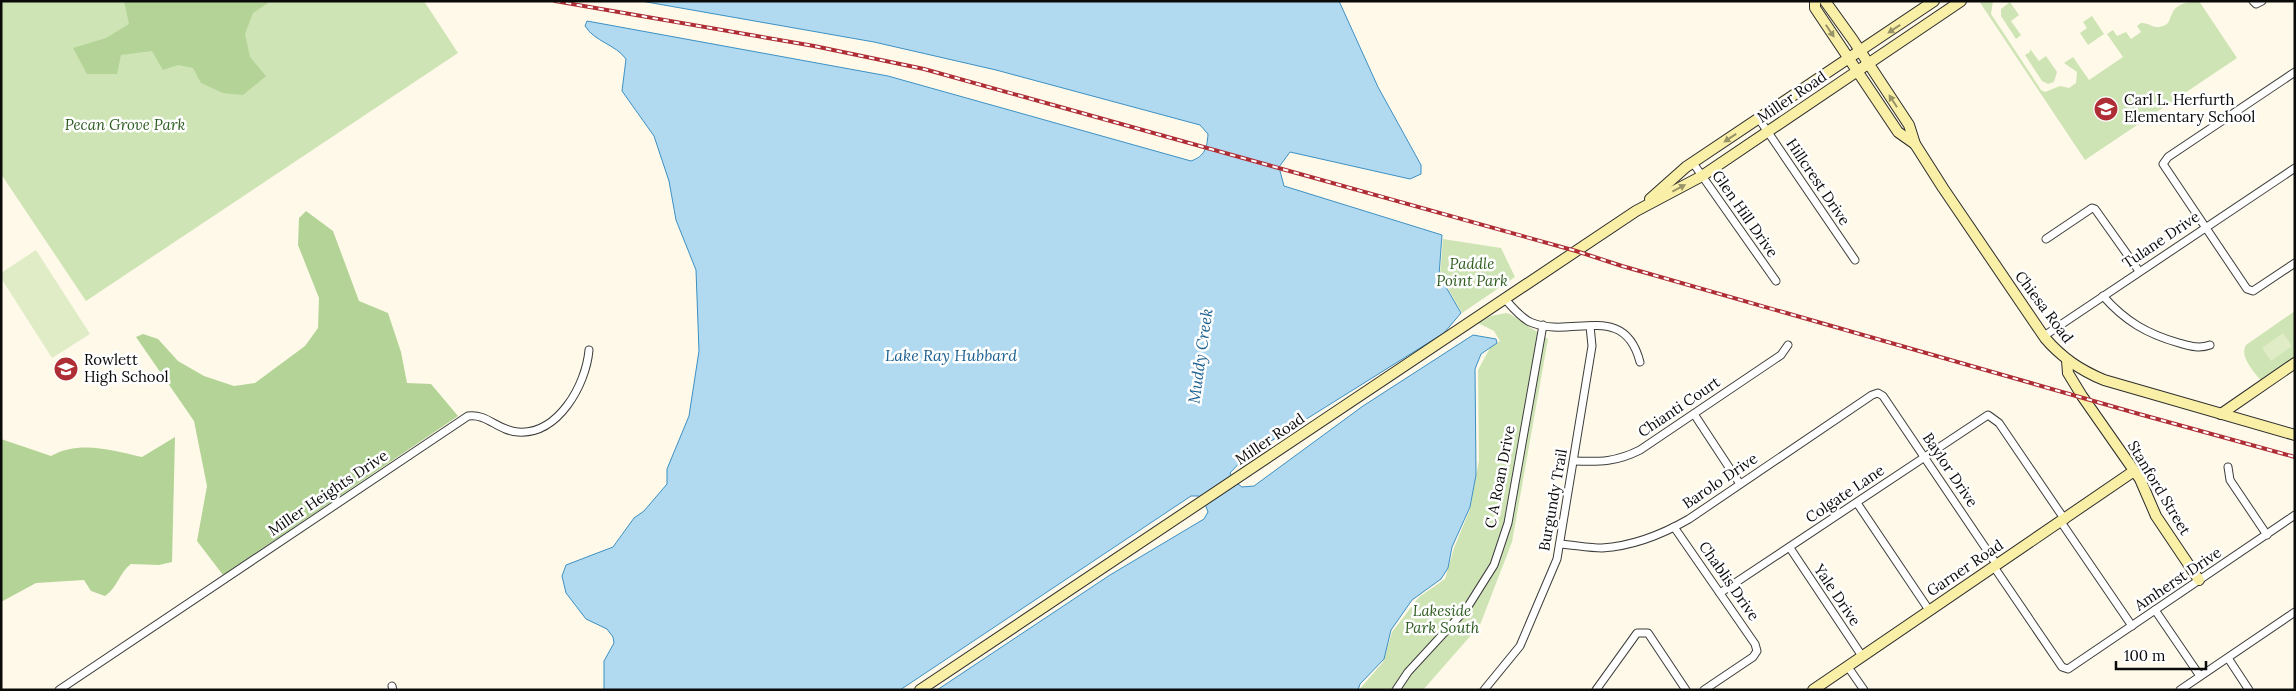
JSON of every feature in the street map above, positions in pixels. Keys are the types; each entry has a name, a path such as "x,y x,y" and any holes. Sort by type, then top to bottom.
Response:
{"main road":[{"name":"Chiesa Road","path":"1815,1 1815,8 1898,132 1915,144"},
{"name":"Chiesa Road","path":"1825,1 1908,125 1915,144 2044,336 2067,360 2104,380 2295,435"},
{"name":"Miller Road","path":"1636,211 1693,163 1934,1"},
{"name":"Miller Road","path":"920,690 1636,211 1702,176 1961,1"},
{"name":"Stanford Street","path":"2067,360 2068,373 2134,471 2156,516 2200,580"},
{"path":"2221,414 2295,364"},
{"name":"Garner Road","path":"1813,690 2134,471"}],"street":[{"path":"2253,1 2256,4 2262,1"},
{"path":"2295,72 2165,160 2165,168 2243,285 2250,291 2253,291 2295,263"},
{"name":"Hillcrest Drive","path":"1759,119 1855,260"},
{"name":"Glen Hill Drive","path":"1693,163 1776,281"},
{"name":"Tulane Drive","path":"2044,336 2295,168"},
{"path":"2046,239 2092,208 2095,209 2139,271"},
{"path":"2104,296 2124,318 2149,333 2187,346 2204,347 2210,345"},
{"path":"1505,299 1515,311 1529,322 1543,325 1610,326 1620,329 1637,350 1640,362"},
{"name":"C A Roan Drive","path":"1396,690 1408,672 1467,608 1494,565 1508,523 1543,325"},
{"name":"Burgundy Trail","path":"1484,690 1520,646 1557,559 1592,346 1590,326"},
{"name":"Chianti Court","path":"1574,461 1600,462 1622,459 1640,450 1781,355 1788,345"},
{"name":"Miller Heights Drive","path":"59,690 468,416 477,414 499,426 516,432 536,431 553,421 574,396 588,367 589,350"},
{"name":"Baylor Drive","path":"1878,393 1883,396 1924,457 2062,667 2068,669 2075,665"},
{"name":"Barolo Drive","path":"1560,544 1602,548 1662,534 1872,395 1878,393"},
{"path":"1694,414 1740,484"},
{"name":"Colgate Lane","path":"1720,593 1985,416 1992,416 1999,423 2063,521"},
{"path":"2228,467 2230,480 2266,535"},
{"path":"1857,503 1929,610"},
{"name":"Amherst Drive","path":"2075,665 2295,515"},
{"path":"2063,521 2132,626"},
{"name":"Chablis Drive","path":"1674,527 1756,644 1757,651 1753,657 1704,690"},
{"name":"Yale Drive","path":"1790,548 1862,656"},
{"path":"2155,610 2200,676"},
{"path":"2180,690 2294,613"},
{"path":"1596,690 1637,633 1642,632 1648,633 1686,690"},
{"path":"2228,658 2249,690"},
{"path":"1848,666 1864,690"}],"green space":[{"name":"Pecan Grove Park","path":"1,1 424,1 458,53 86,301 1,174"},
{"path":"124,1 271,1 253,13 245,34 250,57 266,76 243,95 223,93 201,83 193,68 178,65 163,70 152,51 121,55 117,74 87,74 73,48 106,38 129,24"},
{"path":"1979,1 1993,1 1991,14 2041,90 2045,92 2060,86 2069,88 2076,83 2077,72 2064,63 2073,57 2089,80 2123,57 2107,34 2113,30 2117,36 2126,32 2131,39 2141,32 2137,26 2141,23 2157,27 2165,25 2176,8 2191,2 2199,1 2237,58 2085,160"},
{"path":"2010,2 2019,15 2011,21 2021,35 2016,39 2001,16 2001,9"},
{"path":"2092,16 2104,34 2088,45 2080,33 2087,28 2083,22"},
{"path":"2030,49 2039,61 2046,56 2057,72 2054,82 2048,84 2042,81 2025,55 2030,52"},
{"path":"306,211 333,231 359,301 388,313 401,352 407,383 431,384 458,416 223,575 197,541 207,486 194,421 136,337 143,334 158,339 178,361 204,376 234,386 255,383 305,346 318,328 319,298 298,245 299,218"},
{"name":"Paddle Point Park","path":"1443,239 1501,248 1515,277 1462,313 1440,275"},
{"path":"36,250 90,334 52,358 1,278 1,273"},
{"path":"2295,311 2295,359 2261,381 2246,359 2244,350 2246,345"},
{"name":"Lakeside Park South","path":"1506,313 1548,339 1512,542 1480,625 1423,690 1359,690 1383,662 1392,632 1419,597 1445,579 1454,548 1470,509 1479,460 1478,370 1490,348 1500,341 1494,331 1478,323 1491,316"},
{"path":"2283,333 2292,346 2271,361 2262,348"},
{"path":"175,437 172,562 159,565 131,564 105,596 91,591 84,580 36,583 1,602 1,439 51,456 73,448 84,447 107,449 142,457"}],"water":[{"name":"Lake Ray Hubbard","path":"641,1 1339,1 1378,87 1421,165 1421,174 1410,179 1290,152 1279,167 1284,186 1442,235 1439,275 1461,313 1444,333 1244,458 1230,473 1234,481 1242,487 1254,486 1363,406 1473,335 1496,339 1497,343 1481,354 1475,369 1476,475 1470,507 1452,547 1448,568 1441,579 1412,600 1391,630 1384,659 1360,684 1358,690 937,690 1110,575 1204,519 1208,512 1204,501 1199,496 1191,496 900,690 604,690 604,661 614,643 613,637 607,629 586,619 566,593 562,576 566,565 613,547 634,518 644,511 667,484 667,469 689,416 699,351 696,270 676,220 669,181 654,136 622,91 626,59 594,36 585,26 587,21 888,76 1191,161 1199,157 1204,151 1208,134 1200,125 996,70 874,42"}],"railway":[{"path":"555,1 814,46 924,69 1576,251 1622,266 2295,457"}],"place":[{"name":"Carl L. Herfurth Elementary School","path":"2106,109"},
{"name":"Rowlett High School","path":"66,369"}],"water label":[{"name":"Muddy Creek","path":"1200,356"}]}
